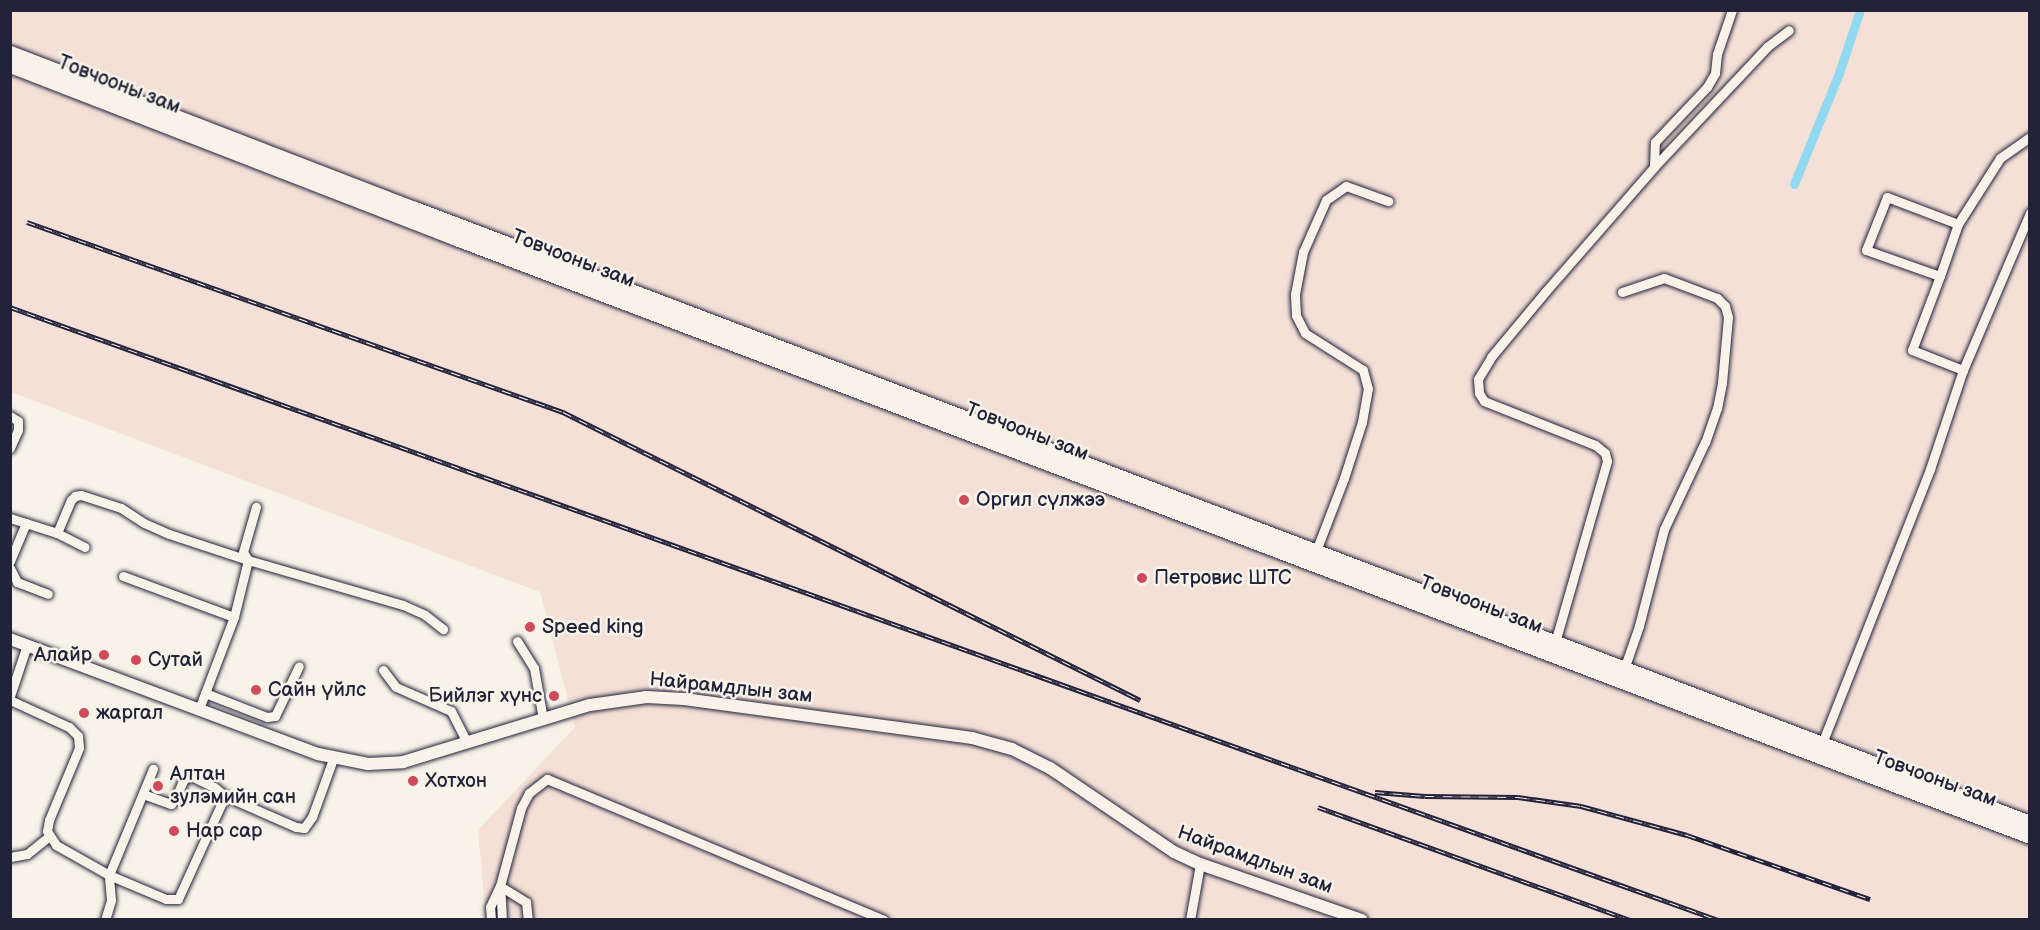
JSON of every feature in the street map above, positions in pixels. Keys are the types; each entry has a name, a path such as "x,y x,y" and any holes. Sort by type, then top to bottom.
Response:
{"highway":[{"name":"Товчооны зам","path":"10,53 414,209 1316,551 1812,755 2030,836"},
{"name":"Товчооны зам","path":"10,65 456,238 1553,648 1624,669 1821,746 2030,823"}],"main road":[{"name":"Найрамдлын зам","path":"10,639 333,759 368,764 390,764 614,700 670,698 972,738 1012,749 1050,768 1160,844 1200,864 1362,920"}],"street":[{"path":"1654,167 1655,142 1707,87 1715,73 1716,54 1732,10"},
{"path":"1553,648 1607,461 1605,453 1595,445 1484,401 1479,393 1478,379 1491,357 1654,167 1768,46 1789,30"},
{"path":"1963,370 1912,350 1958,224 2000,158 2030,137"},
{"path":"1316,551 1348,468 1362,422 1368,389 1363,370 1305,333 1296,315 1297,284 1304,252 1326,200 1346,186 1388,201"},
{"path":"1940,276 1866,250 1887,197 1958,224"},
{"path":"1821,746 1930,469 1963,370 2030,213"},
{"path":"1622,292 1664,278 1717,298 1725,306 1728,317 1722,383 1717,408 1705,442 1664,529 1642,616 1624,669"},
{"path":"10,416 18,421 10,448"},
{"path":"57,533 71,500 81,495 121,508 144,523 169,534 248,560 403,605 426,615 443,629"},
{"path":"199,709 234,617 248,560 243,552 256,507"},
{"path":"10,518 57,533 86,547"},
{"path":"10,561 26,523"},
{"path":"10,568 17,582 48,594"},
{"path":"123,576 234,617"},
{"path":"517,640 534,668 543,719"},
{"path":"27,645 10,698 69,727 80,742 49,820 49,836 56,845 109,875 166,899 178,899 225,796"},
{"path":"205,693 267,717 275,716 298,666"},
{"path":"383,670 396,687 451,711 467,742"},
{"path":"143,794 171,804 184,778 189,776 214,787 225,796 296,827 304,828 312,817 333,759"},
{"path":"105,920 111,900 109,875 153,769"},
{"path":"492,920 490,907 500,886 521,808 529,793 547,779 885,920"},
{"path":"10,857 27,854 49,836"},
{"path":"1190,920 1200,864"},
{"path":"500,886 502,920"},
{"path":"500,886 526,902 528,920"}],"shaded area":[{"path":"10,11 2029,11 2029,919 486,919 478,830 575,727 540,592 11,392"}],"waterway":[{"path":"1794,184 1839,73 1860,10"}],"railway":[{"path":"27,222 563,412 1140,700"},
{"path":"10,307 1718,920"},
{"path":"1375,792 1425,796 1518,797 1581,806 1687,835 1870,899"},
{"path":"1318,807 1630,920"}],"place":[{"name":"Оргил сүлжээ","path":"964,500"},
{"name":"Петровис ШТС","path":"1142,578"},
{"name":"Speed king","path":"530,627"},
{"name":"Алайр","path":"104,655"},
{"name":"Сутай","path":"136,660"},
{"name":"Сайн үйлс","path":"256,690"},
{"name":"Бийлэг хүнс","path":"554,696"},
{"name":"жаргал","path":"84,713"},
{"name":"Хотхон","path":"413,781"},
{"name":"Алтан зулэмийн сан","path":"158,786"},
{"name":"Нар сар","path":"174,831"}]}
